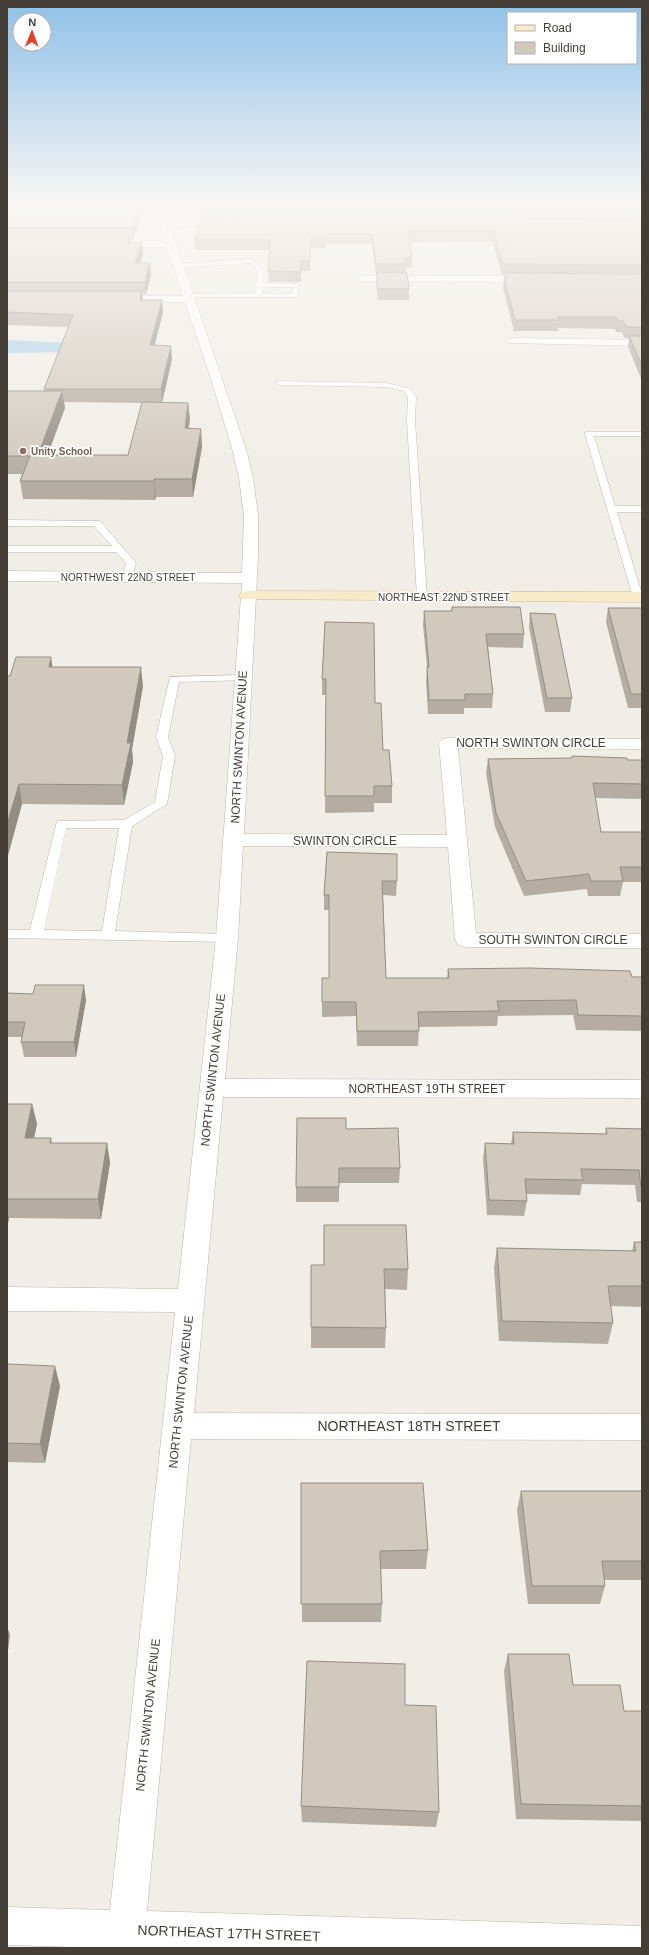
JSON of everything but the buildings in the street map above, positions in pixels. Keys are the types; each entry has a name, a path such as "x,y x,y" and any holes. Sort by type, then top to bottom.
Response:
{"street":[{"path":"102,299 189,297"},
{"name":"NORTH SWINTON AVENUE","path":"126,1939 227,938 234,840 251,515 246,478 240,452 189,297"},
{"path":"513,341 642,343"},
{"name":"NORTHWEST 22ND STREET","path":"7,576 127,577 248,587"},
{"name":"NORTHEAST 22ND STREET","path":"248,587 422,597 640,597"},
{"name":"NORTH SWINTON CIRCLE","path":"456,841 448,743 642,744"},
{"name":"SWINTON CIRCLE","path":"234,840 456,841"},
{"name":"SOUTH SWINTON CIRCLE","path":"456,841 466,940 642,941"},
{"name":"NORTHEAST 19TH STREET","path":"211,1088 642,1089"},
{"path":"7,1299 190,1301"},
{"name":"NORTHEAST 18TH STREET","path":"177,1426 642,1427"},
{"name":"NORTHEAST 17TH STREET","path":"7,1926 126,1939 642,1945"}],"lane":[{"path":"189,297 258,295 295,296 295,294"},
{"path":"280,383 305,389 334,389 350,383 387,385 407,388 412,397 411,420 422,597"},
{"path":"640,597 611,509 589,434 642,434"},
{"path":"611,509 642,509"},
{"path":"7,523 97,523 131,563 127,577"},
{"path":"7,550 119,549"},
{"path":"36,934 61,824 126,824 161,804 169,756 162,737 174,679 243,678"},
{"path":"108,936 126,824"},
{"path":"7,934 227,938"}],"water":[{"path":"7,340 98,344 89,352 7,353"}],"place":[{"name":"Unity School","path":"23,451"}]}
